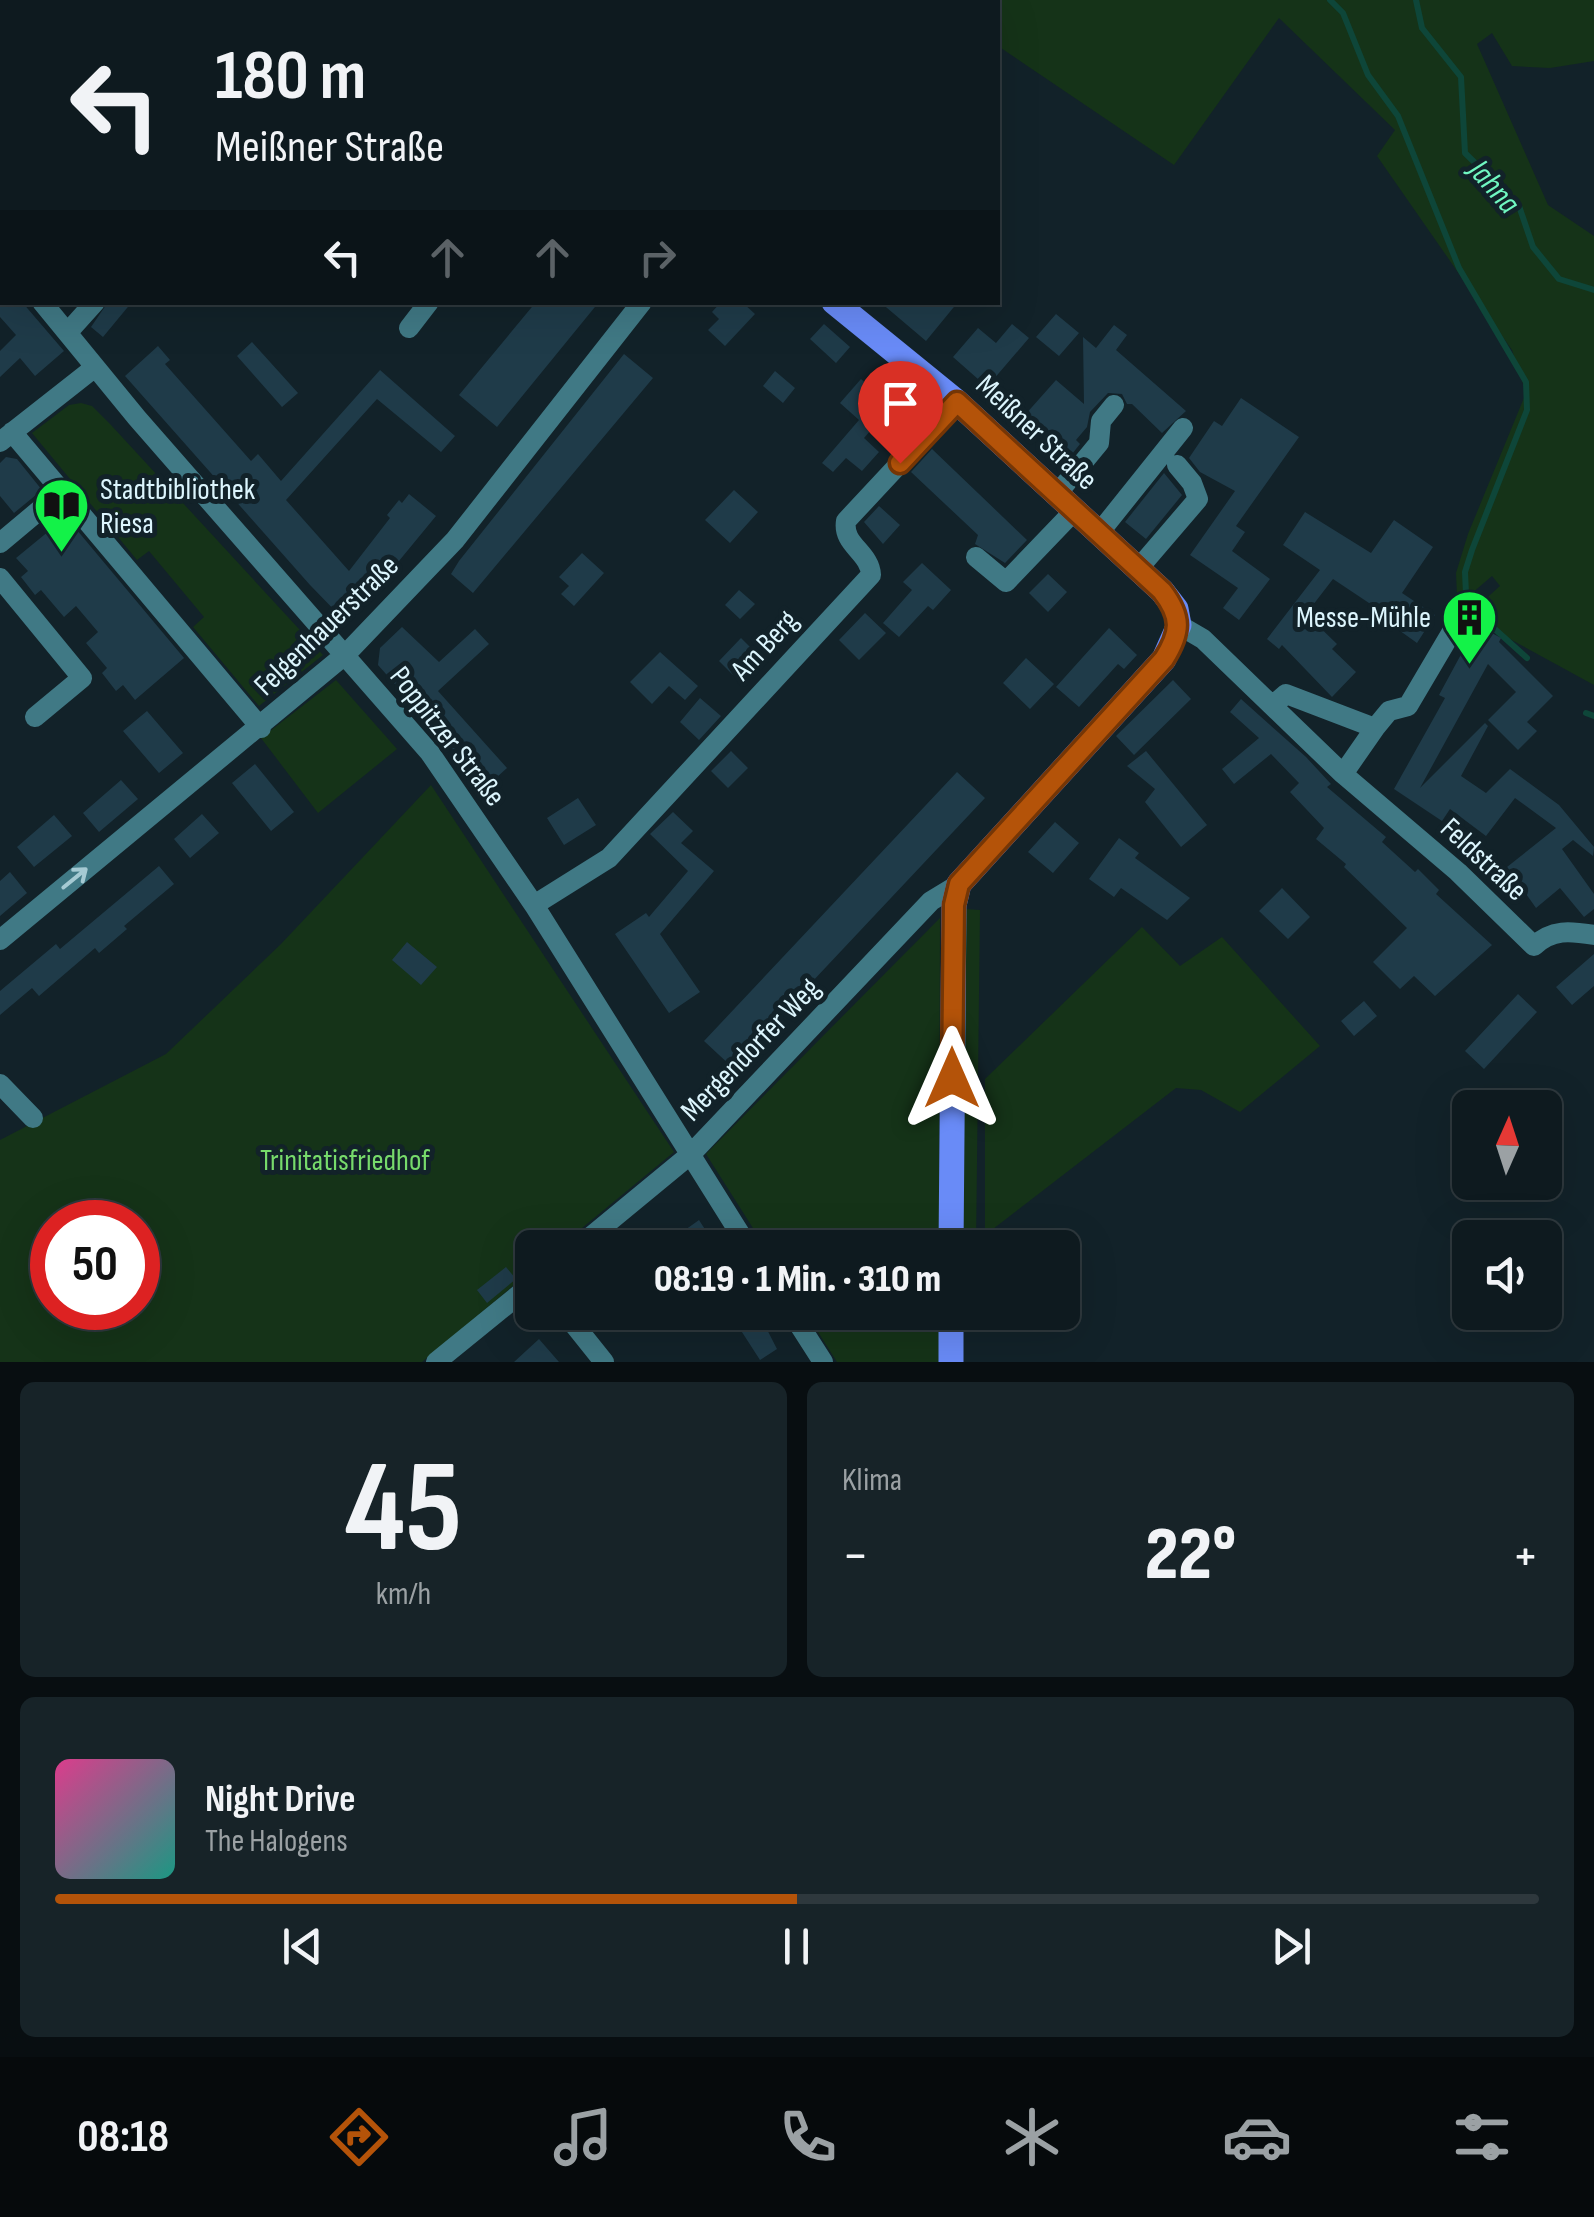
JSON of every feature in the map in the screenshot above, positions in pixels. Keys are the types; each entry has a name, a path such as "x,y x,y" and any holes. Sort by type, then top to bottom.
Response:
{"main road":[{"name":"Meißner Straße","path":"838,305 957,402 1138,569 1176,610 1180,625"},
{"path":"952,1230 954,905 959,884 1164,659 1180,625"},
{"path":"951,1330 951,1362"}],"street":[{"name":"Poppitzer Straße","path":"45,305 94,368 430,753 534,905 738,1230"},
{"path":"68,332 91,305"},
{"path":"409,328 427,305"},
{"name":"Felgenhauerstraße","path":"0,940 346,654 455,540 640,305"},
{"path":"94,368 6,437 61,492 261,728"},
{"name":"Am Berg","path":"534,905 609,858 870,575 870,565 847,538 846,522 957,402"},
{"path":"976,557 1006,582 1066,502 1099,443 1101,421 1114,406"},
{"path":"1098,533 1183,428"},
{"path":"1138,569 1198,498 1192,482 1177,466"},
{"path":"0,543 61,492"},
{"path":"0,578 82,678 35,717"},
{"path":"1342,774 1389,711 1408,706 1467,606"},
{"name":"Feldstraße","path":"1180,625 1203,639 1342,774 1458,872 1534,946 1546,935 1568,931 1594,935"},
{"path":"1274,705 1286,694 1376,728"},
{"name":"Mergendorfer Weg","path":"600,1230 691,1154 931,902 959,884"},
{"path":"0,1084 33,1118"},
{"path":"436,1362 515,1298"},
{"path":"578,1330 604,1362"},
{"path":"803,1330 823,1362"}],"green space":[{"path":"1000,0 1594,0 1594,61 1550,68 1512,66 1492,33 1477,44 1548,205 1594,236 1594,685 1475,620 1472,611 1500,586 1492,576 1464,600 1457,595 1456,573 1468,534 1526,393 1512,350 1377,156 1395,130 1279,18 1174,165 1000,47"},
{"path":"69,405 92,406 111,425 323,655 259,706 193,627 204,617 149,551 137,560 32,433"},
{"path":"336,680 397,749 318,813 261,738"},
{"name":"Trinitatisfriedhof","path":"431,785 674,1152 580,1230 515,1230 515,1284 422,1362 0,1362 0,1140 166,1054 280,945"},
{"path":"965,909 980,910 976,1230 960,1230"},
{"path":"940,918 939,1230 754,1230 706,1154"},
{"path":"1142,927 1180,966 1222,937 1320,1046 1240,1112 1201,1090 1176,1088 993,1230 985,1230 985,1079"},
{"path":"817,1330 940,1330 940,1362 837,1362"}],"building":[{"path":"0,305 25,305 64,351 35,376 20,358 0,377 0,351 16,335 0,317"},
{"path":"106,305 130,305 103,337 91,327"},
{"path":"534,305 597,305 497,427 459,395"},
{"path":"718,305 745,305 755,314 725,346 708,330 719,319 712,312"},
{"path":"884,305 956,305 926,341"},
{"path":"1056,314 1079,333 1059,356 1036,337"},
{"path":"824,324 850,347 836,363 810,339"},
{"path":"1012,324 1029,338 987,387 953,357 978,328 996,343"},
{"path":"1114,325 1127,335 1116,350 1186,411 1162,433 1132,404 1127,404 1122,394 1108,393 1090,412 1087,427 1076,440 1080,444 1064,464 1039,446 1047,436 1024,416 1056,380 1084,404 1083,337 1096,348"},
{"path":"252,342 298,393 282,407 237,356"},
{"path":"158,346 170,360 165,364 251,461 258,454 281,481 380,370 455,436 441,452 377,399 286,500 349,571 390,518 387,515 399,500 402,503 409,494 436,516 352,618 342,618 310,585 125,376"},
{"path":"624,354 653,378 473,593 451,574 459,561"},
{"path":"775,371 795,388 783,403 763,386"},
{"path":"861,379 892,406 864,438 879,452 862,471 846,458 833,472 822,463 859,420 840,403"},
{"path":"1241,398 1299,437 1236,526 1245,532 1232,551 1270,579 1239,620 1223,608 1238,588 1190,555 1235,491 1200,472 1189,458 1214,421 1222,426"},
{"path":"932,449 1027,540 1005,563 975,544 978,535 911,472"},
{"path":"6,457 17,459 42,490 14,513 0,496 0,463"},
{"path":"1164,473 1182,495 1146,539 1125,522"},
{"path":"734,490 758,512 730,543 705,520"},
{"path":"879,506 900,525 883,544 864,522"},
{"path":"1305,512 1371,553 1394,520 1433,547 1402,593 1435,615 1417,643 1396,628 1399,623 1333,579 1306,614 1337,644 1332,649 1356,672 1332,697 1282,645 1279,649 1267,639 1320,570 1283,545"},
{"path":"66,517 184,658 135,700 123,685 116,691 102,673 107,668 86,643 98,632 76,606 64,617 41,590 35,595 21,577 28,571 16,558"},
{"path":"582,553 604,573 574,606 561,594 569,586 559,577"},
{"path":"922,563 951,590 933,610 928,606 899,637 883,623 912,590 903,582"},
{"path":"1048,574 1067,592 1048,612 1029,593"},
{"path":"739,590 755,604 740,619 725,605"},
{"path":"865,613 886,633 859,660 839,640"},
{"path":"1477,625 1501,638 1499,642 1553,696 1527,722 1537,731 1518,750 1488,720 1516,692 1488,664 1420,788 1485,723 1488,726 1461,776 1486,793 1510,769 1559,805 1594,847 1593,856 1573,840 1562,849 1594,894 1594,909 1584,917 1560,888 1536,908 1507,867 1556,828 1515,798 1486,836 1450,809 1442,821 1394,789 1445,698 1439,695"},
{"path":"402,627 439,662 475,629 489,644 438,691 507,768 486,787 378,665 380,648"},
{"path":"1109,628 1137,655 1124,669 1118,664 1079,707 1056,687"},
{"path":"741,638 761,658 739,681 719,661"},
{"path":"660,652 698,686 685,700 669,686 652,704 630,682"},
{"path":"1026,658 1054,684 1030,709 1003,683"},
{"path":"1173,680 1191,699 1134,755 1116,736"},
{"path":"700,698 721,716 699,740 680,722"},
{"path":"1241,699 1306,757 1331,784 1327,787 1386,837 1382,842 1415,872 1418,869 1439,890 1436,894 1492,945 1435,996 1414,976 1400,989 1373,962 1407,928 1344,867 1346,864 1316,839 1324,828 1290,792 1299,783 1271,754 1234,784 1222,769 1259,738 1230,712"},
{"path":"147,711 183,753 159,773 123,731"},
{"path":"731,751 748,768 728,788 711,771"},
{"path":"1146,751 1207,825 1181,847 1145,802 1155,789 1127,766"},
{"path":"255,764 294,812 271,831 232,783"},
{"path":"957,772 985,798 732,1067 704,1041"},
{"path":"121,780 138,799 99,832 83,813"},
{"path":"578,798 596,825 564,845 547,818"},
{"path":"673,812 693,831 681,843 714,871 660,934 700,992 669,1013 615,934 646,913 649,917 688,871 650,834"},
{"path":"202,814 219,833 190,858 174,839"},
{"path":"54,815 72,836 34,867 17,847"},
{"path":"1055,822 1079,843 1053,873 1028,852"},
{"path":"1119,838 1139,853 1135,858 1190,898 1167,920 1121,888 1114,897 1089,879"},
{"path":"159,866 174,884 124,926 127,929 99,953 95,948 39,996 32,988 0,1015 0,991 56,944 60,949"},
{"path":"10,872 27,893 0,916 0,881"},
{"path":"1282,888 1310,917 1288,939 1259,911"},
{"path":"407,942 437,967 421,985 392,960"},
{"path":"1594,954 1594,986 1572,1005 1556,987"},
{"path":"1518,994 1537,1012 1484,1069 1465,1051"},
{"path":"1364,1001 1377,1016 1354,1036 1341,1021"},
{"path":"699,1220 705,1230 685,1230"},
{"path":"506,1267 515,1278 487,1303 477,1290"},
{"path":"741,1330 767,1330 777,1349 760,1360"},
{"path":"539,1339 559,1362 514,1362"}],"waterway":[{"path":"1330,0 1343,13 1368,75 1398,116 1459,268 1526,382 1527,410 1472,550 1465,572 1466,594"},
{"name":"Jahna","path":"1416,0 1422,28 1461,77 1465,153 1519,206 1533,247 1559,279 1594,290"},
{"path":"1477,613 1527,658"},
{"path":"1586,713 1594,716"}],"place":[{"name":"Stadtbibliothek Riesa","path":"61,555"},
{"name":"Messe-Mühle","path":"1470,666"}],"route":[{"path":"900,463 957,402 1162,591 1176,610 1180,625 1164,659 959,884 954,905 952,1078"}]}
